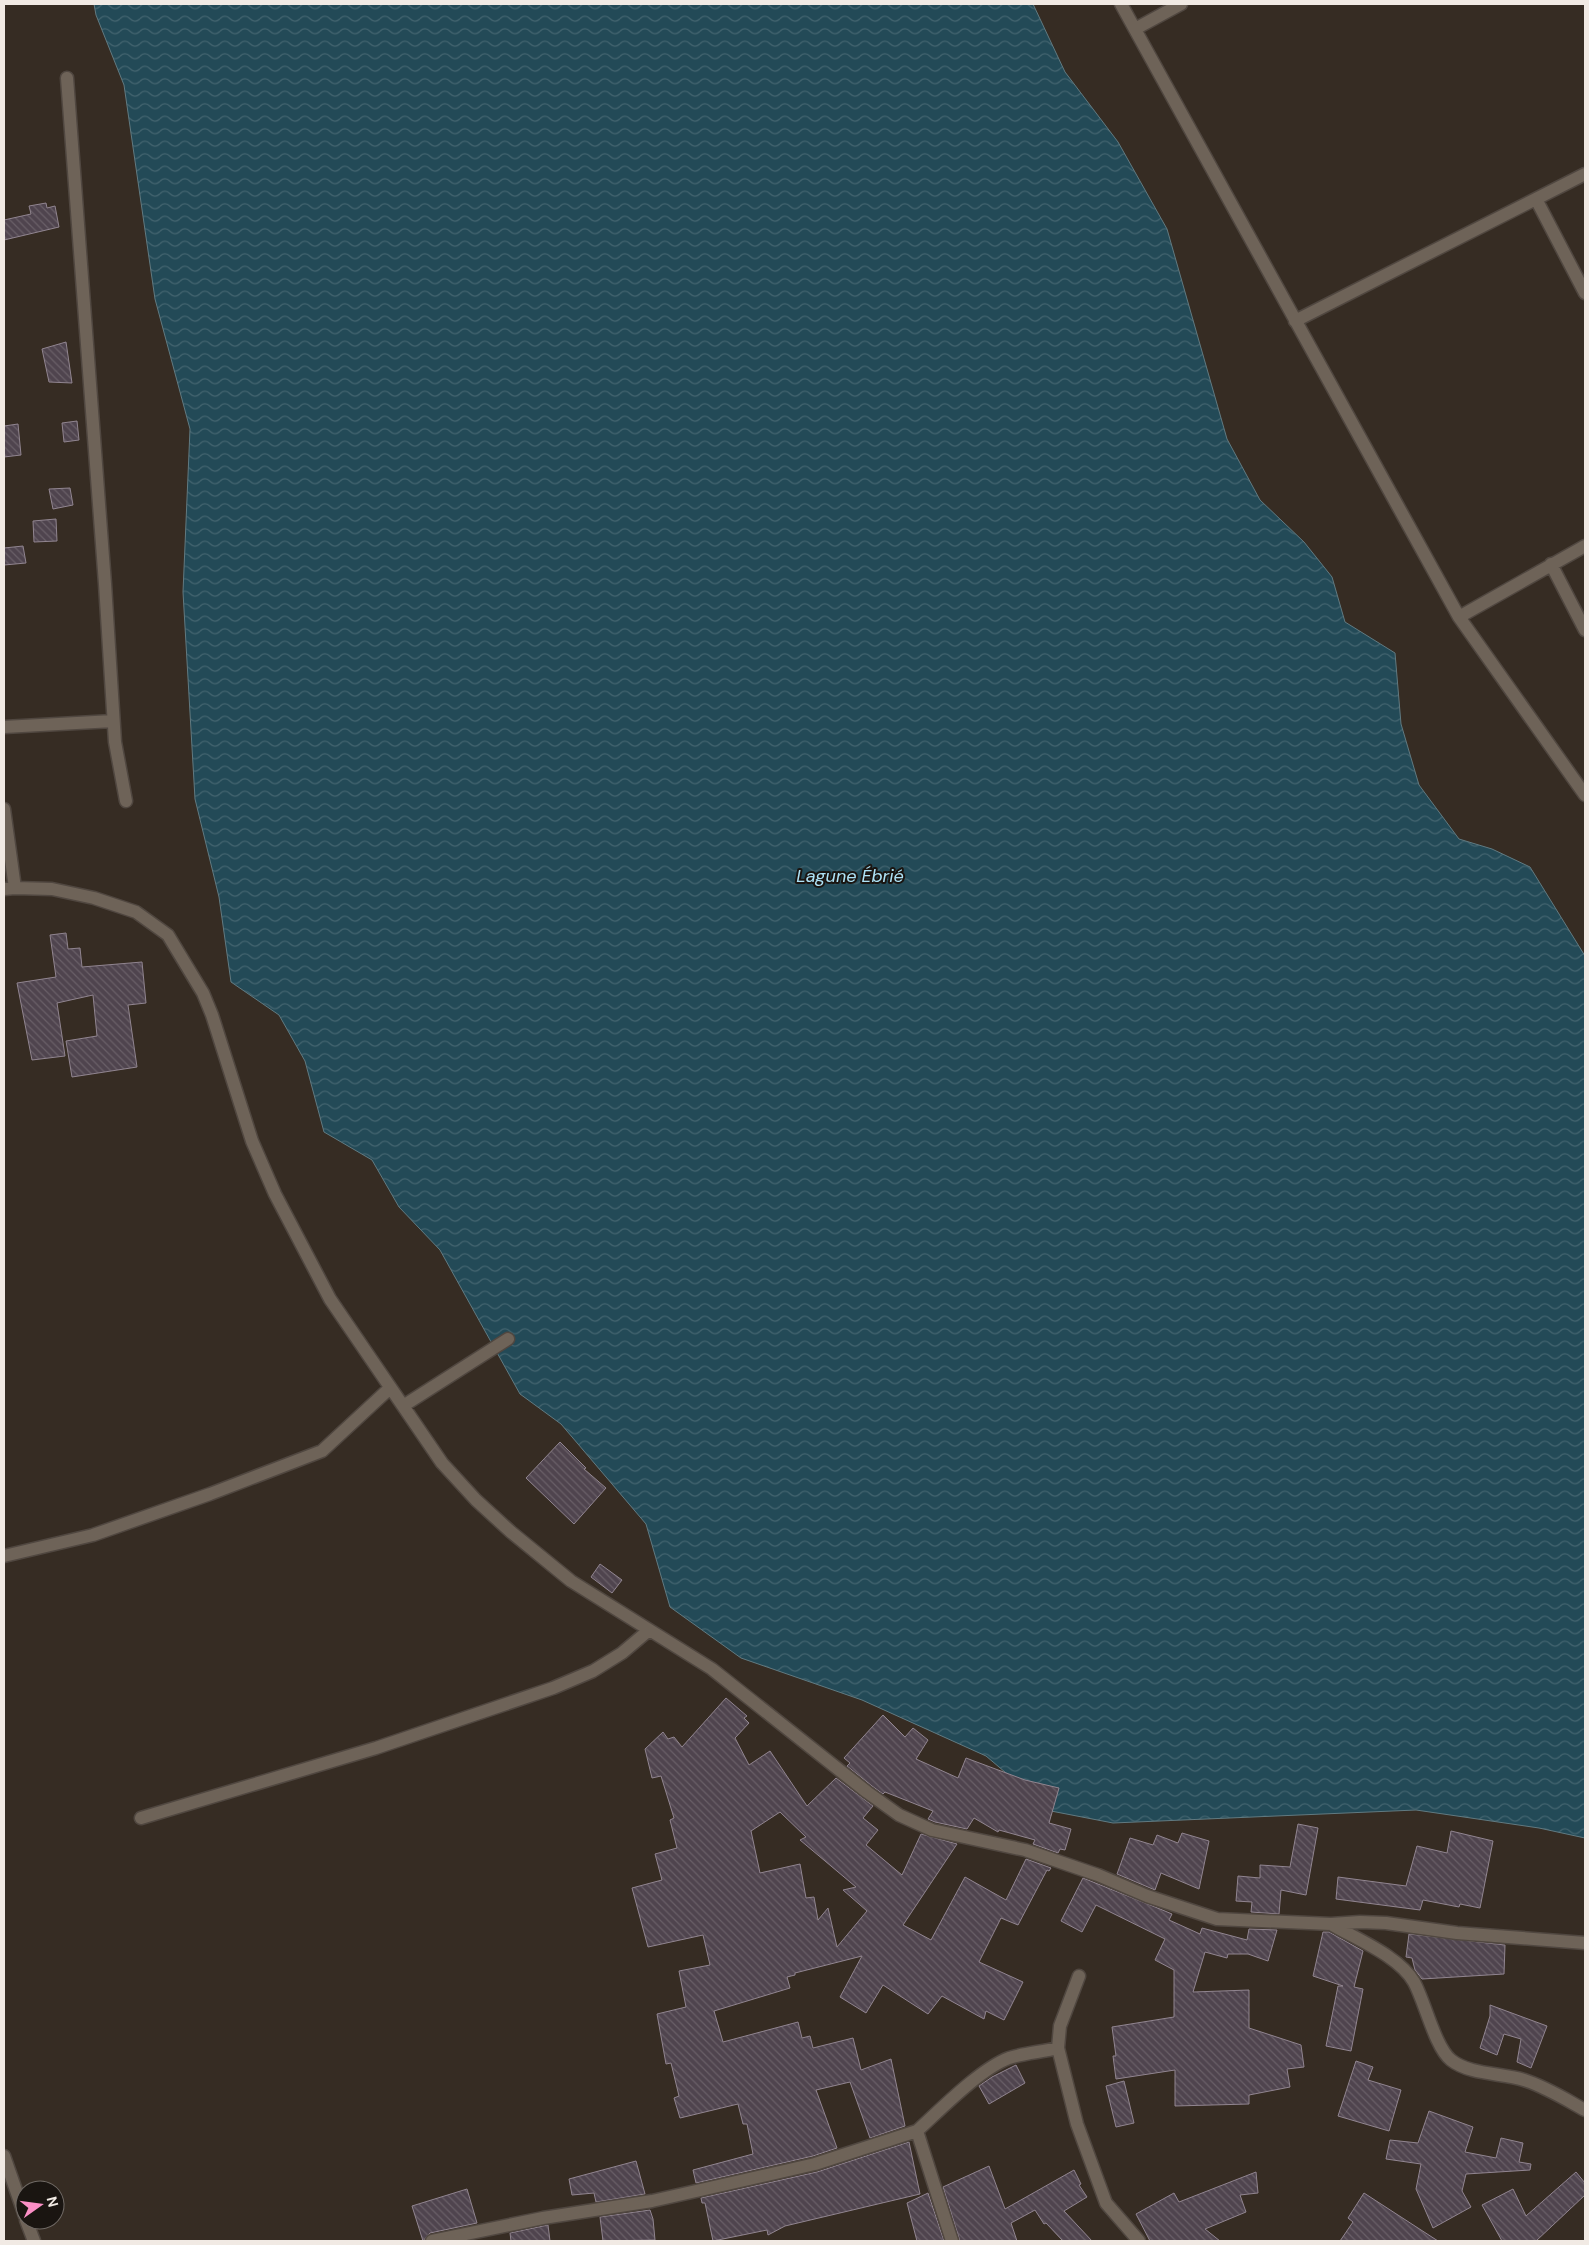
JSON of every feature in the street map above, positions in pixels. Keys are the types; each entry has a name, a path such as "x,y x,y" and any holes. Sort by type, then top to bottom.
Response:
{"street":[{"path":"1121,4 1459,617 1585,795"},
{"path":"1134,29 1181,4"},
{"path":"67,78 106,584 115,742 126,801"},
{"path":"1295,321 1585,174"},
{"path":"1536,199 1585,293"},
{"path":"1459,617 1585,546"},
{"path":"1551,564 1585,630"},
{"path":"4,727 114,721"},
{"path":"4,809 9,888 52,888 94,898 136,912 168,935 202,993 212,1015 252,1141 275,1194 330,1299 442,1463 476,1500 504,1526 571,1581 648,1631 712,1669 867,1792 899,1815 932,1830 1025,1850 1098,1875 1147,1896 1217,1919 1331,1924 1386,1923 1457,1933 1585,1943"},
{"path":"403,1406 508,1339"},
{"path":"4,1556 93,1535 210,1494 322,1450 390,1388"},
{"path":"141,1818 376,1748 553,1688 593,1671 622,1653 648,1631"},
{"path":"1331,1924 1395,1961 1413,1980 1439,2044 1451,2060 1468,2068 1523,2080 1550,2090 1585,2110"},
{"path":"1079,1976 1060,2026 1058,2048 1077,2124 1106,2203 1138,2241"},
{"path":"432,2241 543,2218 652,2201 815,2164 917,2131 956,2094 994,2066 1009,2058 1058,2048"},
{"path":"917,2131 952,2241"},
{"path":"4,2156 15,2187"}],"water":[{"name":"Lagune Ébrié","path":"94,4 1033,4 1065,72 1118,142 1167,229 1227,439 1260,500 1304,542 1332,577 1345,622 1395,653 1401,724 1419,785 1459,839 1492,849 1530,867 1585,956 1585,1838 1539,1828 1416,1810 1113,1823 1051,1811 986,1756 862,1700 741,1658 670,1607 646,1524 561,1424 520,1394 440,1250 399,1207 372,1160 324,1132 305,1061 279,1015 231,982 219,897 195,799 183,592 190,429 155,299 124,85 96,15"}],"building":[{"path":"46,203 47,208 55,206 59,227 4,240 4,220 31,214 29,206"},
{"path":"66,342 72,383 49,382 42,349"},
{"path":"77,421 79,440 64,442 62,423"},
{"path":"18,424 21,455 4,457 4,426"},
{"path":"70,488 73,505 53,509 49,489"},
{"path":"56,519 57,541 34,542 33,521"},
{"path":"23,546 26,563 4,565 4,548"},
{"path":"66,933 68,949 80,948 82,967 142,962 146,1003 128,1005 137,1067 72,1077 66,1041 97,1036 93,995 57,1003 65,1056 32,1060 17,983 56,977 50,935"},
{"path":"560,1442 586,1468 584,1469 606,1488 574,1524 526,1478"},
{"path":"600,1564 622,1580 612,1593 591,1577"},
{"path":"726,1698 747,1716 744,1718 749,1723 735,1738 749,1765 770,1751 807,1806 836,1778 873,1806 863,1818 878,1830 866,1845 902,1875 921,1834 957,1844 903,1925 931,1940 965,1877 1006,1900 1026,1859 1051,1868 1049,1871 1047,1870 1018,1925 1001,1918 979,1962 1023,1982 1004,2020 986,2011 984,2019 942,1996 928,2014 883,1985 866,2013 840,1997 862,1956 795,1973 795,1975 787,1977 790,1988 714,2011 723,2042 798,2022 802,2038 810,2036 813,2048 853,2038 861,2070 891,2059 905,2126 870,2138 850,2082 816,2090 837,2148 813,2156 696,2183 693,2170 753,2154 747,2124 743,2124 738,2104 680,2118 674,2098 679,2096 671,2063 666,2064 657,2014 686,2007 679,1971 710,1965 703,1935 648,1947 632,1888 662,1880 655,1854 677,1848 670,1820 674,1818 661,1776 652,1778 645,1749 663,1732 668,1739 674,1737 682,1747","holes":["780,1812 806,1837 800,1840 856,1887 843,1890 867,1911 837,1947 828,1908 818,1920 814,1897 806,1898 800,1864 760,1873 751,1831"]},
{"path":"883,1715 905,1737 913,1728 928,1740 916,1759 958,1778 966,1758 1025,1780 1059,1788 1049,1823 1071,1829 1065,1850 1060,1849 1058,1853 1033,1844 1035,1840 999,1830 998,1832 974,1818 967,1829 935,1822 928,1819 933,1811 885,1792 883,1794 872,1786 847,1766 850,1763 844,1758"},
{"path":"1298,1824 1318,1828 1306,1895 1281,1890 1279,1914 1251,1912 1252,1902 1236,1901 1238,1876 1260,1878 1260,1865 1290,1867"},
{"path":"1451,1831 1493,1841 1480,1908 1460,1904 1459,1907 1423,1900 1420,1910 1336,1899 1338,1877 1406,1886 1417,1846 1447,1853"},
{"path":"1182,1833 1209,1841 1199,1889 1161,1873 1155,1890 1117,1874 1130,1838 1153,1845 1157,1835 1178,1843"},
{"path":"1083,1878 1172,1914 1169,1920 1200,1934 1202,1928 1247,1940 1249,1929 1277,1930 1268,1961 1248,1954 1228,1954 1227,1958 1205,1952 1193,1992 1249,1990 1249,2028 1301,2045 1304,2067 1287,2069 1290,2087 1249,2095 1249,2104 1175,2106 1175,2070 1116,2079 1113,2056 1116,2056 1112,2027 1174,2017 1174,1970 1155,1960 1165,1939 1096,1905 1082,1932 1061,1921"},
{"path":"1323,1932 1329,1932 1363,1951 1354,1987 1363,1989 1351,2051 1326,2046 1338,1986 1343,1986 1313,1976"},
{"path":"1409,1934 1505,1945 1504,1974 1422,1979 1415,1970 1412,1958 1406,1957"},
{"path":"1490,2005 1547,2026 1531,2068 1517,2062 1521,2039 1504,2034 1497,2055 1480,2048 1490,2016"},
{"path":"1356,2061 1373,2067 1368,2080 1401,2090 1389,2131 1338,2116"},
{"path":"1016,2065 1025,2083 989,2104 979,2086"},
{"path":"1124,2081 1134,2123 1116,2127 1106,2086"},
{"path":"1429,2111 1473,2127 1465,2152 1496,2158 1501,2138 1523,2143 1519,2162 1531,2164 1530,2170 1466,2174 1462,2191 1471,2207 1433,2228 1416,2189 1421,2164 1386,2159 1390,2140 1418,2143"},
{"path":"909,2142 920,2194 785,2226 768,2235 767,2230 713,2241 705,2203 702,2203 701,2198 817,2172"},
{"path":"636,2161 645,2194 596,2202 594,2193 572,2195 569,2179"},
{"path":"989,2166 1005,2209 1074,2170 1081,2184 1079,2185 1087,2197 1064,2211 1092,2241 1063,2241 1046,2223 1044,2224 1035,2210 1011,2223 1017,2241 960,2241 943,2187"},
{"path":"1256,2172 1258,2193 1240,2195 1246,2212 1205,2229 1220,2241 1150,2241 1136,2214 1174,2193 1179,2202"},
{"path":"1576,2172 1585,2183 1585,2195 1536,2241 1502,2241 1482,2205 1513,2189 1526,2216"},
{"path":"467,2189 477,2223 430,2233 423,2241 412,2206"},
{"path":"928,2193 944,2241 917,2241 907,2203"},
{"path":"1364,2193 1438,2241 1340,2241 1353,2222 1348,2218"},
{"path":"650,2210 655,2240 603,2241 600,2217"},
{"path":"548,2225 550,2241 511,2241 510,2233"}]}
